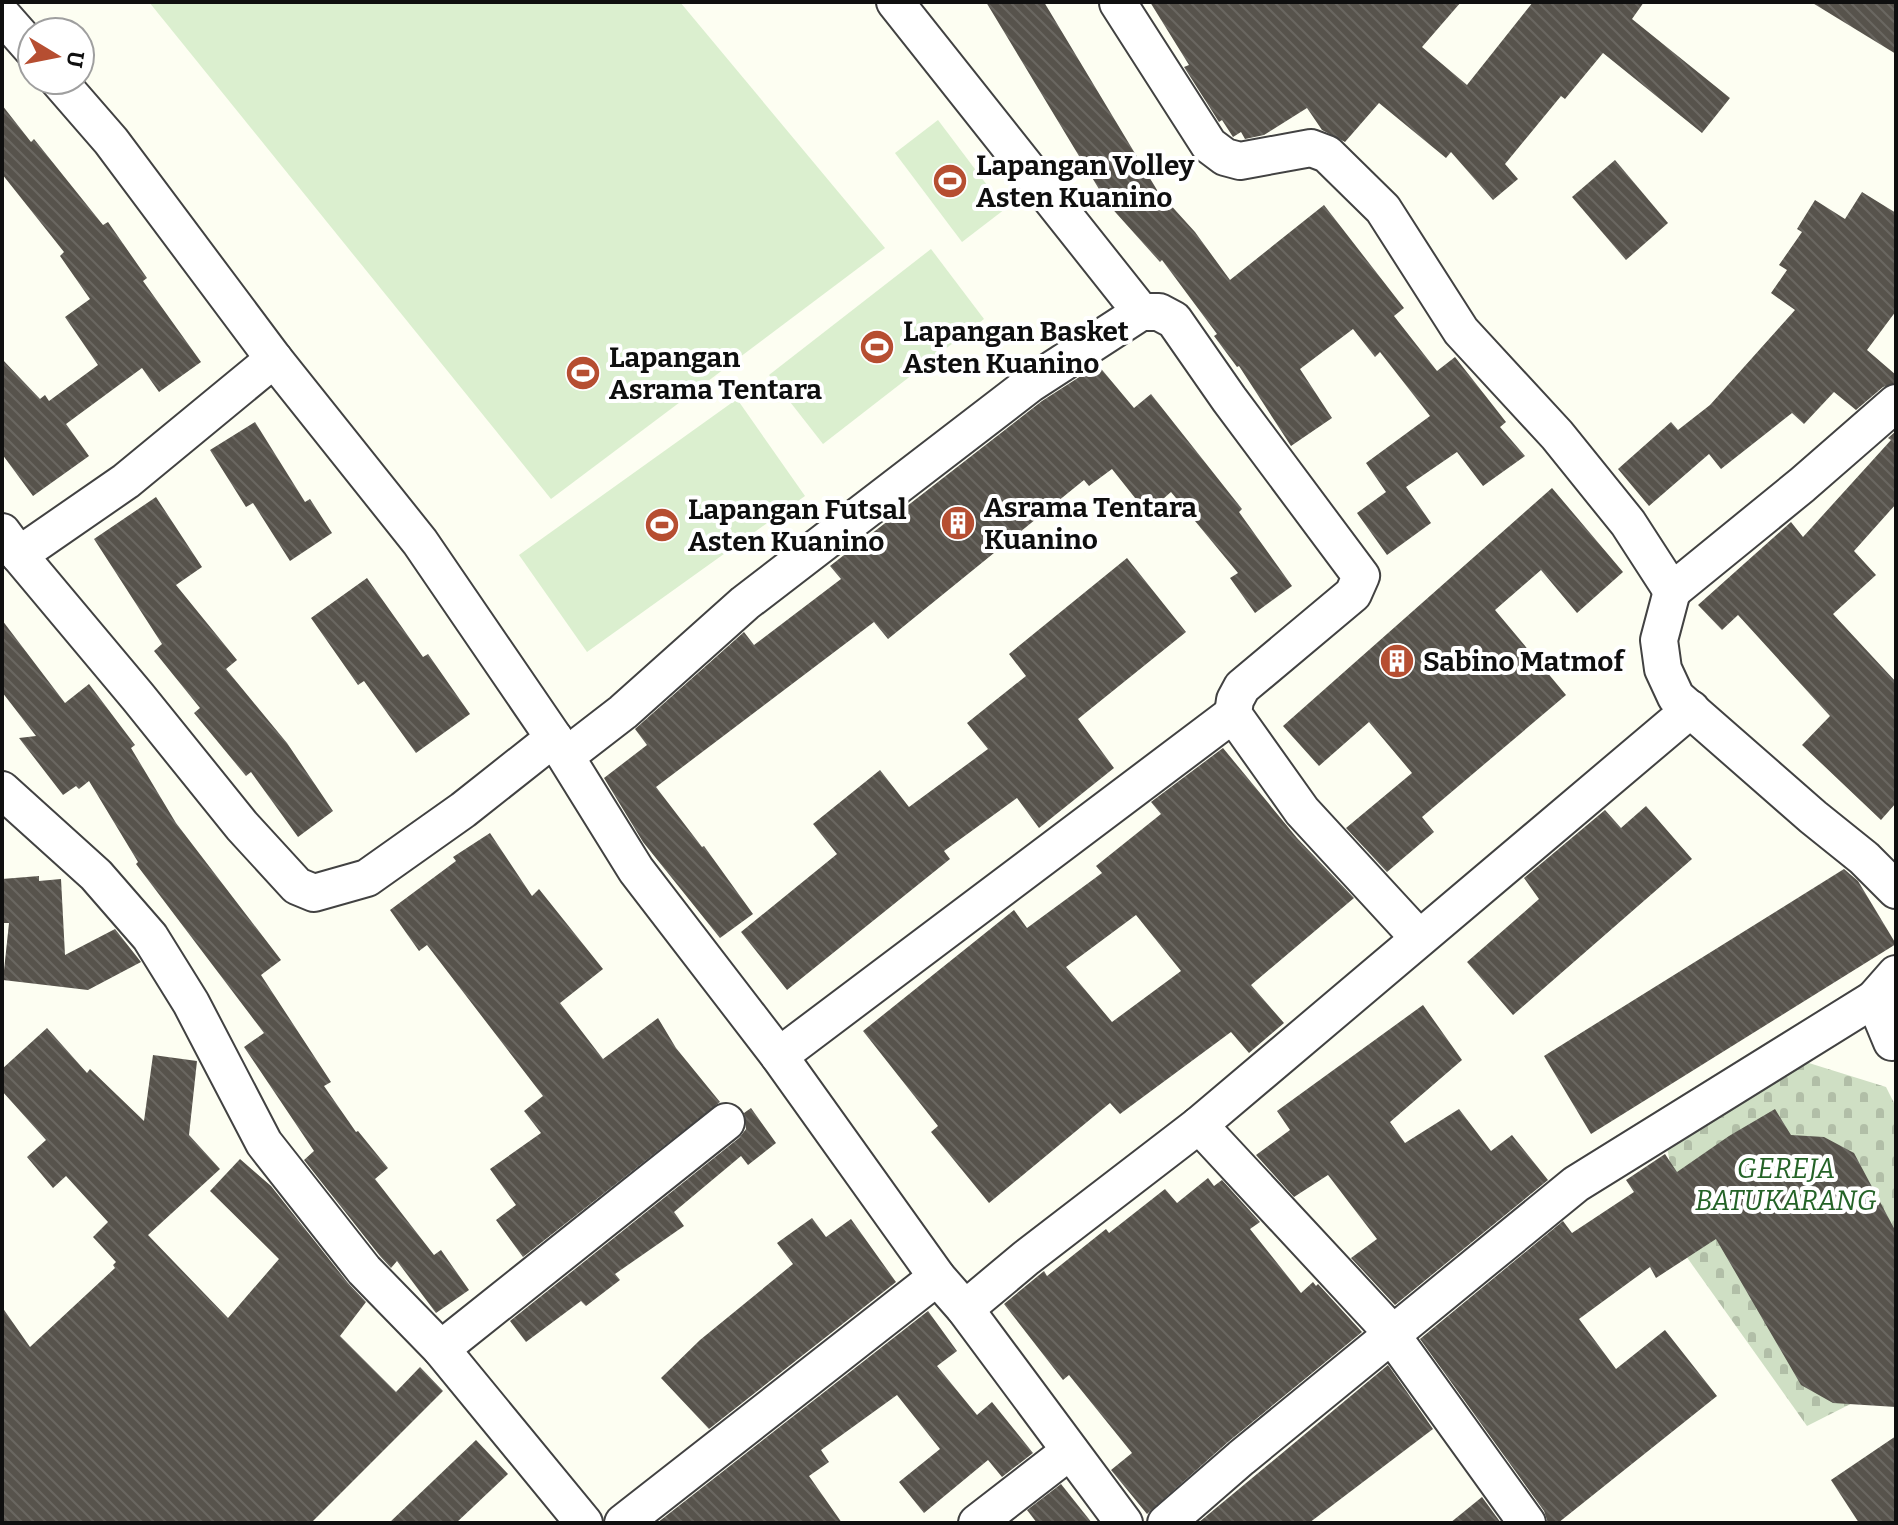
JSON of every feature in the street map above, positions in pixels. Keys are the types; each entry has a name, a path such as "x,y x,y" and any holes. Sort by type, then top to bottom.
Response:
{"street":[{"path":"895,2 1141,312"},
{"path":"1119,2 1209,145 1225,157 1240,161 1311,148 1327,154 1383,209 1461,331 1557,435 1628,523 1672,591"},
{"path":"2,15 16,31"},
{"path":"72,96 111,141 274,359 420,542 560,747 636,870 779,1056 937,1277 965,1309 1124,1523"},
{"path":"274,359 126,481 10,544 242,826 297,886 314,893 367,878 560,747 623,712 745,603 1030,384 1141,312 1159,312 1174,320 1361,576 1353,594 1242,687 1235,700 1233,714 1302,811 1419,938"},
{"path":"1896,403 1672,591 1659,640 1663,669 1676,697 1864,858 1896,890"},
{"path":"965,1309 1287,1053 1691,709"},
{"path":"779,1056 1233,714"},
{"path":"2,790 96,875 150,937 191,1003 264,1143 364,1270 441,1349 584,1523"},
{"path":"1166,1523 1576,1184 1885,986 1895,1044"},
{"path":"441,1349 726,1122"},
{"path":"1199,1125 1383,1323 1527,1523"},
{"path":"623,1523 937,1277"},
{"path":"977,1523 1070,1451"}],"green space":[{"name":"Lapangan Asrama Tentara","path":"149,2 680,2 885,248 551,499"},
{"name":"Lapangan Volley Asten Kuanino","path":"938,120 1005,209 962,242 895,153"},
{"name":"Lapangan Basket Asten Kuanino","path":"931,249 984,319 823,444 769,375"},
{"name":"Lapangan Futsal Asten Kuanino","path":"737,399 805,496 587,652 519,555"},
{"name":"GEREJA BATUKARANG","path":"1796,1059 1886,1087 1896,1107 1896,1381 1807,1426 1686,1256 1661,1112"}],"building":[{"path":"986,2 1044,2 1157,190 1195,232 1230,280 1324,205 1404,308 1394,316 1437,371 1455,357 1506,422 1500,427 1525,456 1483,486 1457,452 1406,487 1431,523 1387,555 1357,513 1386,492 1366,463 1430,416 1380,352 1375,357 1353,329 1300,369 1332,418 1291,446 1239,366 1214,336 1217,334 1162,260 1160,262 1108,204"},
{"path":"1150,2 1461,2 1422,47 1467,85 1533,2 1644,2 1632,19 1730,98 1702,133 1603,53 1565,99 1561,96 1505,164 1518,179 1493,200 1451,152 1446,158 1379,103 1345,142 1322,130 1307,108 1264,135 1245,139 1241,132 1233,137 1222,120 1219,122 1184,67 1189,65"},
{"path":"1811,2 1896,2 1896,54"},
{"path":"2,105 31,142 34,139 103,225 108,222 147,278 143,281 201,362 159,392 142,368 66,424 89,456 33,496 2,454 2,359 40,399 45,395 49,401 98,365 65,317 90,299 60,256 64,252 2,174"},
{"path":"1615,160 1668,223 1626,260 1572,197"},
{"path":"1862,192 1896,213 1896,311 1867,350 1896,375 1896,383 1883,387 1856,410 1834,392 1804,424 1792,413 1721,469 1709,454 1649,506 1618,469 1671,422 1678,430 1710,405 1795,310 1771,293 1787,270 1779,265 1802,232 1797,229 1815,200 1845,219"},
{"path":"1098,365 1134,408 1151,394 1242,509 1239,512 1292,586 1255,613 1230,578 1238,573 1171,492 1147,513 1112,469 1089,486 1084,480 888,639 874,622 656,787 753,914 720,938 643,842 604,778 647,745 635,729 744,632 754,645 841,579 830,566 1042,401"},
{"path":"255,422 305,502 310,499 332,533 290,561 253,503 246,507 210,450"},
{"path":"1896,431 1896,504 1854,551 1876,575 1833,614 1896,682 1896,803 1881,820 1802,745 1830,716 1738,615 1722,630 1698,605 1791,522 1803,537"},
{"path":"1552,488 1623,572 1577,613 1541,570 1495,610 1566,695 1422,817 1434,832 1387,872 1346,828 1412,773 1369,722 1319,766 1283,726"},
{"path":"156,497 202,567 176,585 237,660 226,669 287,743 333,811 298,837 251,772 246,776 194,713 200,708 154,651 162,644 94,539"},
{"path":"1127,558 1186,632 1078,719 1114,768 1039,828 1017,798 944,851 950,859 787,990 741,932 837,854 813,824 880,770 909,807 988,749 967,723 1026,676 1009,654"},
{"path":"367,578 423,657 428,654 470,714 416,753 364,681 358,685 311,618"},
{"path":"2,620 65,703 89,684 135,745 131,748 176,823 281,960 261,975 331,1082 324,1086 356,1132 388,1168 375,1179 434,1255 441,1250 469,1290 436,1313 397,1261 391,1268 380,1256 304,1160 314,1151 244,1047 264,1033 136,864 138,862 89,781 63,795 19,738 36,736 2,692"},
{"path":"1223,748 1297,838 1354,898 1251,985 1284,1023 1249,1053 1231,1032 1120,1114 1110,1103 989,1203 931,1132 938,1126 863,1031 1014,910 1027,928 1102,873 1096,866 1161,814 1151,802","holes":["1136,915 1181,971 1112,1022 1066,967"]},
{"path":"1646,806 1692,859 1513,1015 1467,962 1539,899 1524,878 1605,810 1621,828"},
{"path":"490,833 532,896 539,889 603,969 560,1003 603,1059 658,1018 676,1048 720,1102 523,1257 496,1220 516,1205 490,1169 541,1133 524,1111 543,1096 427,945 419,951 390,910 456,861 453,857"},
{"path":"1844,869 1858,881 1896,944 1591,1134 1544,1056"},
{"path":"39,876 39,881 61,879 65,955 115,929 141,962 88,990 3,980 9,923 2,923 2,879"},
{"path":"1423,1005 1462,1060 1390,1122 1405,1143 1459,1109 1491,1151 1512,1135 1548,1180 1395,1305 1351,1258 1377,1239 1328,1175 1294,1197 1256,1155 1290,1130 1277,1111"},
{"path":"47,1028 87,1073 90,1069 144,1121 153,1055 197,1061 189,1135 220,1169 148,1235 228,1318 279,1259 210,1191 240,1159 271,1186 366,1302 340,1336 396,1392 420,1367 443,1391 311,1523 2,1523 2,1307 30,1347 115,1268 113,1265 116,1262 93,1237 108,1222 66,1176 53,1188 27,1157 46,1140 2,1091 2,1069"},
{"path":"751,1108 776,1143 748,1165 741,1156 674,1212 684,1226 615,1274 620,1280 586,1306 581,1301 526,1342 510,1321 739,1138 746,1129 744,1113"},
{"path":"1775,1109 1791,1135 1824,1137 1854,1153 1896,1232 1896,1407 1833,1403 1801,1385 1716,1239 1656,1278 1650,1267 1579,1319 1616,1369 1665,1330 1717,1396 1558,1523 1548,1523 1544,1511 1420,1339 1563,1221 1572,1233 1634,1192 1626,1180 1665,1154 1677,1172"},
{"path":"1208,1178 1214,1186 1222,1180 1260,1222 1250,1229 1301,1293 1313,1282 1316,1286 1318,1284 1362,1332 1228,1442 1147,1514 1111,1470 1132,1453 1069,1375 1063,1380 1004,1304 1044,1271 1047,1276 1106,1229 1109,1233 1165,1189 1177,1203"},
{"path":"812,1218 826,1237 851,1219 896,1282 709,1429 661,1378 700,1340 793,1264 777,1243"},
{"path":"928,1311 957,1351 937,1366 977,1415 992,1402 1033,1453 1002,1477 988,1460 924,1513 899,1482 940,1449 897,1395 821,1450 829,1462 809,1476 842,1523 657,1523"},
{"path":"1388,1365 1433,1429 1309,1523 1198,1523"},
{"path":"1896,1436 1896,1523 1859,1523 1831,1480"},
{"path":"476,1440 508,1474 456,1523 389,1523"},
{"path":"1061,1484 1092,1523 1037,1523 1027,1510"},
{"path":"1482,1497 1501,1523 1450,1523"}],"place":[{"name":"Lapangan Volley Asten Kuanino","path":"950,181"},
{"name":"Lapangan Basket Asten Kuanino","path":"877,347"},
{"name":"Lapangan Asrama Tentara","path":"583,373"},
{"name":"Asrama Tentara Kuanino","path":"958,523"},
{"name":"Lapangan Futsal Asten Kuanino","path":"662,525"},
{"name":"Sabino Matmof","path":"1397,661"}]}
